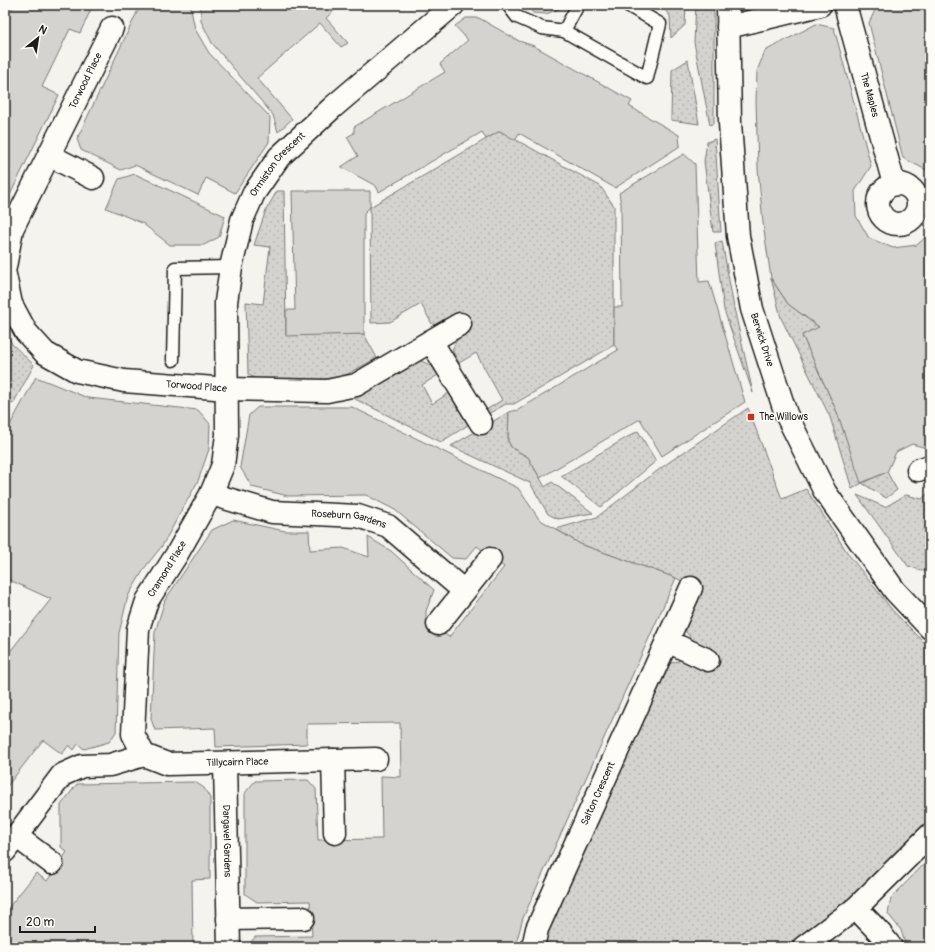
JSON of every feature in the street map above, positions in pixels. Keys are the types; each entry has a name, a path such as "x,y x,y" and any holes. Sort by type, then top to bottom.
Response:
{"street":[{"name":"Ormiston Crescent","path":"228,389 226,302 230,267 242,220 254,193 279,157 333,107 453,5"},
{"name":"Berwick Drive","path":"728,5 730,123 738,236 752,309 786,414 825,492 895,591 930,628"},
{"path":"728,27 820,5"},
{"name":"The Maples","path":"845,5 894,184"},
{"name":"Torwood Place","path":"5,268 9,227 49,155 112,28"},
{"path":"49,155 93,178"},
{"name":"Torwood Place","path":"5,275 11,304 26,332 45,353 77,371 124,381 228,389 327,391 356,385 460,324"},
{"path":"431,341 481,424"},
{"name":"Cramond Place","path":"144,754 133,734 138,629 147,600 177,554 211,494 223,465 227,435 228,389"},
{"name":"Roseburn Gardens","path":"211,494 272,512 358,516 388,526 464,591"},
{"path":"438,624 490,559"},
{"name":"Salton Crescent","path":"533,947 537,929 691,588"},
{"path":"667,641 708,660"},
{"path":"52,863 11,844 62,775 82,766 110,765 144,754"},
{"name":"Tillycairn Place","path":"144,754 167,764 225,764 376,759"},
{"path":"334,760 335,833"},
{"name":"Dargavel Gardens","path":"225,764 229,947"},
{"path":"804,947 856,908 930,835"},
{"path":"856,908 880,932 891,947"},
{"path":"228,919 303,918"}],"lane":[{"path":"508,5 517,17 542,28 564,31 647,78 660,24 627,5"},
{"path":"564,31 578,5"},
{"path":"173,360 175,268 230,267"}],"shaded area":[{"path":"16,5 93,5 80,33 70,29 42,87 59,95 9,197 5,199 5,16"},
{"path":"133,5 190,5 195,29 209,53 270,117 269,142 235,193 206,178 198,195 135,165 121,170 81,150 77,139 139,8"},
{"path":"200,5 340,5 326,18 348,43 341,47 320,23 257,78 292,119 278,132 273,115 212,43 201,21"},
{"path":"526,5 552,5 559,9 546,14 533,13"},
{"path":"667,5 686,5 685,25 671,38 670,16 664,9"},
{"path":"696,5 714,5 714,123 710,125 694,42"},
{"path":"885,5 930,5 930,172 903,158 869,23 876,8"},
{"path":"466,18 479,18 519,41 534,46 632,101 629,106 679,135 680,146 615,188 519,133 515,140 500,131 486,139 482,132 379,192 376,186 341,167 358,156 347,137 354,133 354,127 445,72 440,64 468,40 455,26"},
{"path":"816,24 834,28 871,166 855,191 856,216 869,238 893,248 917,245 930,233 930,449 912,444 896,452 887,472 861,483 837,412 802,335 819,327 788,304 771,278 763,223 758,169 756,101 757,71 765,51"},
{"path":"688,60 699,124 671,120 672,70"},
{"path":"500,131 600,186 614,206 614,345 514,404 506,404 488,414 486,410 502,400 476,353 459,363 452,350 457,339 470,331 460,314 440,326 432,324 421,304 390,322 371,323 370,207"},
{"path":"715,139 721,232 713,232 704,161 707,142"},
{"path":"684,154 695,164 699,282 709,281 745,402 662,456 640,419 540,478 528,457 512,448 508,441 509,412 518,410 618,350 614,345 614,307 622,307 621,204 619,193"},
{"path":"135,174 225,216 219,237 204,245 170,245 142,223 106,208 119,179"},
{"path":"277,191 284,191 286,335 364,334 377,358 338,379 257,380 248,374 246,302 263,304 270,247 254,245 266,210"},
{"path":"292,191 370,191 370,207 364,213 364,334 286,336 286,310 295,310"},
{"path":"722,241 734,308 753,393 724,310 715,243"},
{"path":"771,278 788,304 820,328 802,335 837,412 862,483 852,489 830,417 781,318"},
{"path":"5,330 12,344 34,365 13,404 5,399"},
{"path":"417,359 432,366 438,375 422,385 432,404 449,393 468,425 441,442 351,397"},
{"path":"36,377 88,398 198,410 210,424 209,449 198,481 162,546 146,566 128,596 119,633 116,732 109,742 84,749 78,744 74,750 69,745 62,754 43,740 5,789 5,658 51,599 5,578 5,434"},
{"path":"258,407 352,407 518,488 539,519 580,544 676,578 523,918 515,947 247,947 255,937 312,936 310,901 257,902 245,894 245,793 255,781 308,780 316,789 318,840 382,839 381,776 401,777 400,723 307,724 307,744 216,747 215,728 155,730 151,719 155,632 165,600 212,530 233,520 285,531 309,531 310,550 343,548 369,557 368,537 391,551 434,590 426,611 426,620 449,637 504,567 477,546 466,559 452,558 395,510 366,495 288,496 252,487 240,467 249,415"},
{"path":"748,408 782,499 806,489 849,555 893,611 930,648 930,821 850,900 785,947 544,947 547,934 668,664 681,660 705,670 694,642 686,632 687,622 701,591 676,578 580,544 556,529 597,517 665,465"},
{"path":"509,412 508,441 512,448 528,457 545,487 552,482 593,513 558,519 548,514 530,483 451,446"},
{"path":"638,431 656,461 601,507 561,476"},
{"path":"887,472 897,490 886,498 862,483"},
{"path":"930,491 930,573 908,566 857,495 885,507 906,495 922,499"},
{"path":"195,782 204,788 210,798 210,879 192,880 193,947 5,947 5,912 36,873 47,881 67,852 61,847 61,805 77,784"},
{"path":"930,858 930,947 906,947 901,930 888,914 891,898"}],"place":[{"name":"The Willows","path":"751,417"}]}
